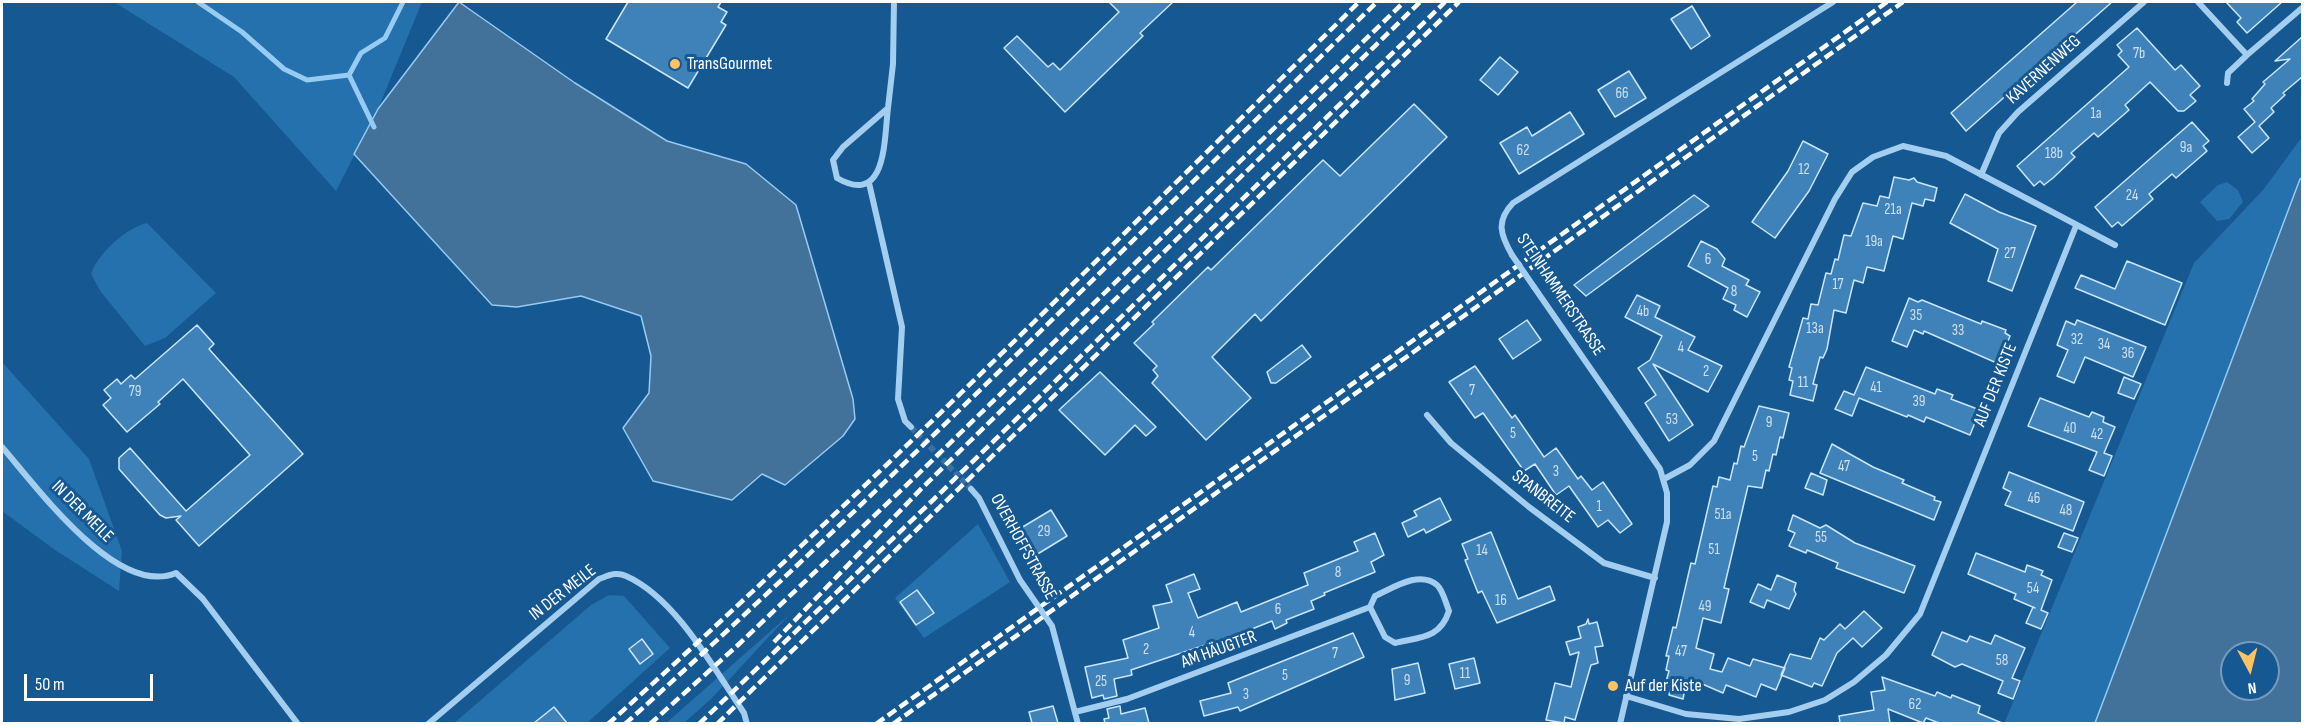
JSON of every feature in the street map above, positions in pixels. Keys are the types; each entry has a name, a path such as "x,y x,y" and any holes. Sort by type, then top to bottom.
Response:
{"street":[{"path":"888,108 843,147 833,160 837,178 853,185 869,183 879,170 888,108 893,64 894,2"},
{"name":"STEINHAMMERSTRASSE","path":"1620,723 1667,522 1667,493 1664,478 1512,255 1501,233 1500,221 1514,203 1833,2"},
{"name":"KAVERNENWEG","path":"1981,175 1999,133 2018,112 2144,2"},
{"path":"2198,2 2247,55"},
{"path":"2227,83 2228,73 2302,8"},
{"path":"1664,478 1690,465 1714,441 1835,199 1852,172 1873,157 1903,146 1946,156 2115,245"},
{"path":"869,183 902,327 898,399 905,421 911,427"},
{"name":"AUF DER KISTE","path":"1626,696 1686,714 1739,719 1789,712 1825,700 1854,682 1886,655 1920,614 2076,226"},
{"name":"SPANBREITE","path":"1427,415 1451,442 1528,507 1604,563 1655,578"},
{"name":"IN DER MEILE","path":"2,447 98,552 128,571 162,579 176,573 203,599 298,723"},
{"name":"OVERHOFFSTRASSE","path":"971,489 980,498 1024,588 1052,626 1078,723"},
{"name":"IN DER MEILE","path":"428,723 599,579 613,574 625,575 660,599 687,628 744,713 747,723"},
{"name":"AM HÄUGTER","path":"1075,712 1127,699 1370,607 1375,596 1413,579 1427,580 1439,586 1449,611 1445,624 1436,633 1395,643 1385,637 1370,607"}],"shaded area":[{"path":"114,2 422,2 378,109 336,191 234,77"},
{"path":"459,2 575,83 667,141 746,164 796,205 853,399 855,419 843,436 785,485 762,474 732,500 653,481 623,428 649,393 651,356 641,316 581,296 517,307 492,305 354,154 378,109"},
{"path":"2302,137 2302,178 2095,723 2004,724 2194,263 2263,190"},
{"path":"2302,178 2302,723 2095,723 2300,179"},
{"path":"2227,182 2238,190 2243,202 2229,219 2217,221 2200,202 2218,185"},
{"path":"147,223 216,293 165,338 145,346 101,292 91,274 100,258 114,242 130,230"},
{"path":"2,362 89,459 122,551 119,591 55,550 2,511"},
{"path":"978,524 1010,582 924,638 895,598"},
{"path":"609,595 624,596 670,648 587,723 453,724 591,605"},
{"path":"790,614 712,698 684,723 665,724"}],"building":[{"name":"TransGourmet","path":"628,2 721,2 718,7 727,12 721,22 726,25 688,88 606,39"},
{"path":"1109,2 1173,2 1140,33 1143,36 1065,112 1004,48 1017,36 1048,67 1053,63 1060,70 1119,12"},
{"path":"2077,2 2112,2 1966,131 1951,113"},
{"path":"2226,2 2282,2 2247,33 2237,22 2241,18"},
{"path":"1692,6 1710,36 1691,49 1671,19"},
{"path":"2137,28 2175,70 2181,65 2200,86 2190,95 2196,101 2184,111 2178,111 2150,82 2125,105 2129,110 2098,137 2094,133 2071,153 2075,157 2053,178 2044,185 2040,181 2034,186 2017,166 2129,67 2118,55 2122,51 2117,45"},
{"path":"2302,37 2302,77 2283,93 2285,95 2271,108 2274,112 2259,126 2269,138 2252,153 2238,137 2255,122 2244,109 2254,101 2252,99 2265,84 2263,82 2290,59 2275,61"},
{"path":"1500,57 1518,72 1498,95 1480,80"},
{"path":"1629,71 1646,98 1615,117 1598,90"},
{"path":"1414,104 1447,137 1261,321 1255,314 1212,357 1251,398 1206,440 1152,383 1158,376 1153,370 1157,366 1134,343 1208,267 1211,270 1323,160 1340,176"},
{"path":"1570,112 1584,134 1519,174 1500,143 1527,127 1532,136"},
{"path":"2192,122 2209,141 2203,146 2207,151 2176,178 2172,174 2149,194 2153,199 2122,226 2118,222 2112,227 2095,207"},
{"path":"1803,141 1828,154 1809,191 1775,238 1752,222 1788,171"},
{"path":"1894,177 1909,180 1914,178 1917,182 1937,188 1934,201 1925,199 1923,206 1912,203 1903,239 1893,236 1884,271 1867,267 1863,283 1854,280 1846,313 1834,310 1827,349 1823,358 1820,357 1813,384 1817,385 1813,401 1790,395 1793,381 1789,380 1792,368 1789,367 1803,318 1808,319 1811,304 1818,305 1826,273 1831,274 1835,259 1838,260 1844,235 1851,236 1863,203 1877,206 1880,196 1889,198"},
{"path":"1965,194 1999,212 2036,226 2012,291 1988,281 1998,249 1950,223"},
{"path":"1694,195 1709,206 1586,296 1574,285"},
{"path":"1701,241 1717,249 1725,259 1722,266 1749,280 1746,285 1760,292 1747,317 1734,310 1736,305 1723,299 1728,288 1688,266"},
{"path":"2127,261 2182,283 2165,325 2075,288 2081,275 2115,289"},
{"path":"1637,295 1660,306 1655,317 1695,337 1688,350 1722,366 1708,392 1653,364 1693,425 1669,441 1645,403 1656,395 1638,368 1650,360 1662,336 1625,317"},
{"path":"1909,298 1918,302 1922,300 1981,324 1982,321 2006,330 2005,333 2010,336 1999,364 1924,331 1923,334 1914,330 1907,347 1892,341"},
{"path":"1527,320 1541,340 1513,359 1499,339"},
{"path":"2077,320 2146,347 2133,377 2085,357 2074,383 2057,376 2068,350 2057,345 2066,321 2075,325"},
{"path":"197,325 214,344 209,349 303,454 199,546 176,520 181,516 166,518 160,515 119,469 119,458 130,448 186,511 250,455 183,379 158,402 160,404 127,432 103,405 111,398 104,390 117,379 121,384 131,375 135,379"},
{"path":"1302,345 1311,357 1276,383 1271,383 1267,372"},
{"path":"1475,366 1512,418 1515,415 1544,457 1556,448 1578,479 1581,476 1592,490 1603,482 1632,524 1620,533 1608,520 1598,527 1569,486 1556,495 1535,464 1524,471 1483,413 1475,418 1449,382"},
{"path":"1866,367 1935,394 1937,389 1953,395 1951,399 1980,410 1970,435 1926,417 1924,422 1859,398 1852,416 1835,409 1844,391 1854,395"},
{"path":"1100,372 1156,427 1146,436 1135,425 1105,455 1059,410"},
{"path":"2124,377 2141,384 2134,399 2118,393"},
{"path":"2040,398 2089,417 2092,412 2104,417 2103,422 2115,427 2104,453 2112,456 2104,476 2089,470 2097,452 2028,426"},
{"path":"1759,406 1789,413 1783,438 1780,437 1769,471 1766,470 1762,488 1748,486 1724,588 1729,589 1721,623 1703,618 1696,648 1714,654 1710,669 1722,672 1728,658 1750,666 1753,659 1785,668 1776,690 1761,684 1756,697 1726,685 1723,693 1693,680 1691,691 1685,689 1683,699 1669,695 1671,686 1665,685 1669,671 1666,670 1669,656 1666,656 1673,627 1676,628 1691,563 1695,564 1713,486 1717,487 1719,477 1730,480 1734,463 1737,464 1741,446 1744,447"},
{"path":"1832,444 1873,467 1904,480 1902,483 1935,497 1934,500 1941,502 1934,520 1820,473"},
{"path":"2009,472 2084,502 2073,531 2005,505 2011,492 2003,488"},
{"path":"1811,473 1827,480 1823,495 1805,488"},
{"path":"1440,498 1451,520 1426,533 1424,529 1408,537 1402,523 1417,516 1414,511"},
{"path":"1051,510 1067,536 1036,555 1021,528"},
{"path":"1793,515 1820,528 1826,525 1855,543 1915,566 1904,593 1836,568 1838,563 1807,550 1806,553 1789,546 1795,533 1788,530"},
{"path":"1491,532 1518,599 1550,586 1555,600 1497,623 1482,591 1478,593 1465,560 1468,559 1462,544"},
{"path":"1375,533 1384,555 1371,562 1375,572 1324,593 1325,595 1311,601 1314,609 1286,620 1287,623 1275,629 1272,621 1209,646 1208,644 1131,670 1132,675 1114,679 1117,696 1104,699 1103,695 1092,698 1085,667 1128,658 1123,640 1159,628 1153,606 1172,602 1166,585 1194,574 1200,589 1188,593 1198,618 1237,602 1241,612 1308,585 1304,573 1358,551 1354,542"},
{"path":"2064,533 2078,538 2072,552 2058,547"},
{"path":"1976,553 2025,572 2027,565 2043,571 2041,575 2052,580 2041,610 2048,613 2041,629 2026,623 2033,607 2014,599 2016,594 1968,574"},
{"path":"1777,575 1796,583 1794,590 1796,594 1789,609 1767,600 1764,608 1750,602 1758,584 1771,590"},
{"path":"917,590 934,613 916,625 900,602"},
{"path":"1864,611 1882,628 1862,647 1853,638 1837,653 1822,686 1814,683 1812,687 1781,675 1790,654 1811,659 1820,638 1824,640 1840,624 1845,629"},
{"path":"1588,619 1589,624 1597,622 1603,646 1595,647 1598,663 1591,665 1575,720 1565,717 1564,723 1546,720 1555,683 1571,687 1579,652 1570,655 1566,642 1581,638 1578,627 1586,624"},
{"path":"1942,632 1967,642 1970,636 1991,644 1995,635 2025,648 2012,678 2020,681 2013,699 1998,693 2003,681 1962,664 1955,667 1932,655"},
{"path":"1353,633 1364,657 1240,711 1238,707 1204,716 1200,701 1231,693 1228,683"},
{"path":"642,639 653,654 640,664 629,649"},
{"path":"1474,658 1480,683 1455,689 1449,664"},
{"path":"1418,663 1425,693 1395,700 1392,669"},
{"path":"1882,677 1935,696 1937,692 1951,698 1952,695 1980,706 1978,713 2002,723 1939,723 1926,718 1923,723 1888,709 1890,723 1840,723 1839,716 1874,710 1871,692 1885,690"},
{"path":"1053,706 1058,723 1032,723 1029,712"},
{"path":"1120,706 1121,714 1145,708 1149,723 1105,723 1104,719 1109,718 1107,709"},
{"path":"554,707 567,723 534,723"}],"waterway":[{"path":"198,2 242,32 284,69 307,80 349,75"},
{"path":"349,75 361,53 385,38 403,2"},
{"path":"349,75 374,127"}],"tunnel":[{"path":"911,427 971,489"}],"railway":[{"path":"608,724 894,458 1359,2"},
{"path":"625,724 911,457 1377,2"},
{"path":"650,724 738,645 914,478 1404,2"},
{"path":"774,642 922,488 1420,2"},
{"path":"699,724 1445,2"},
{"path":"717,724 1459,2"},
{"path":"876,724 1887,2"},
{"path":"893,724 1903,2"}],"place":[{"name":"TransGourmet","path":"675,64"},
{"name":"Auf der Kiste","path":"1613,686"}]}
